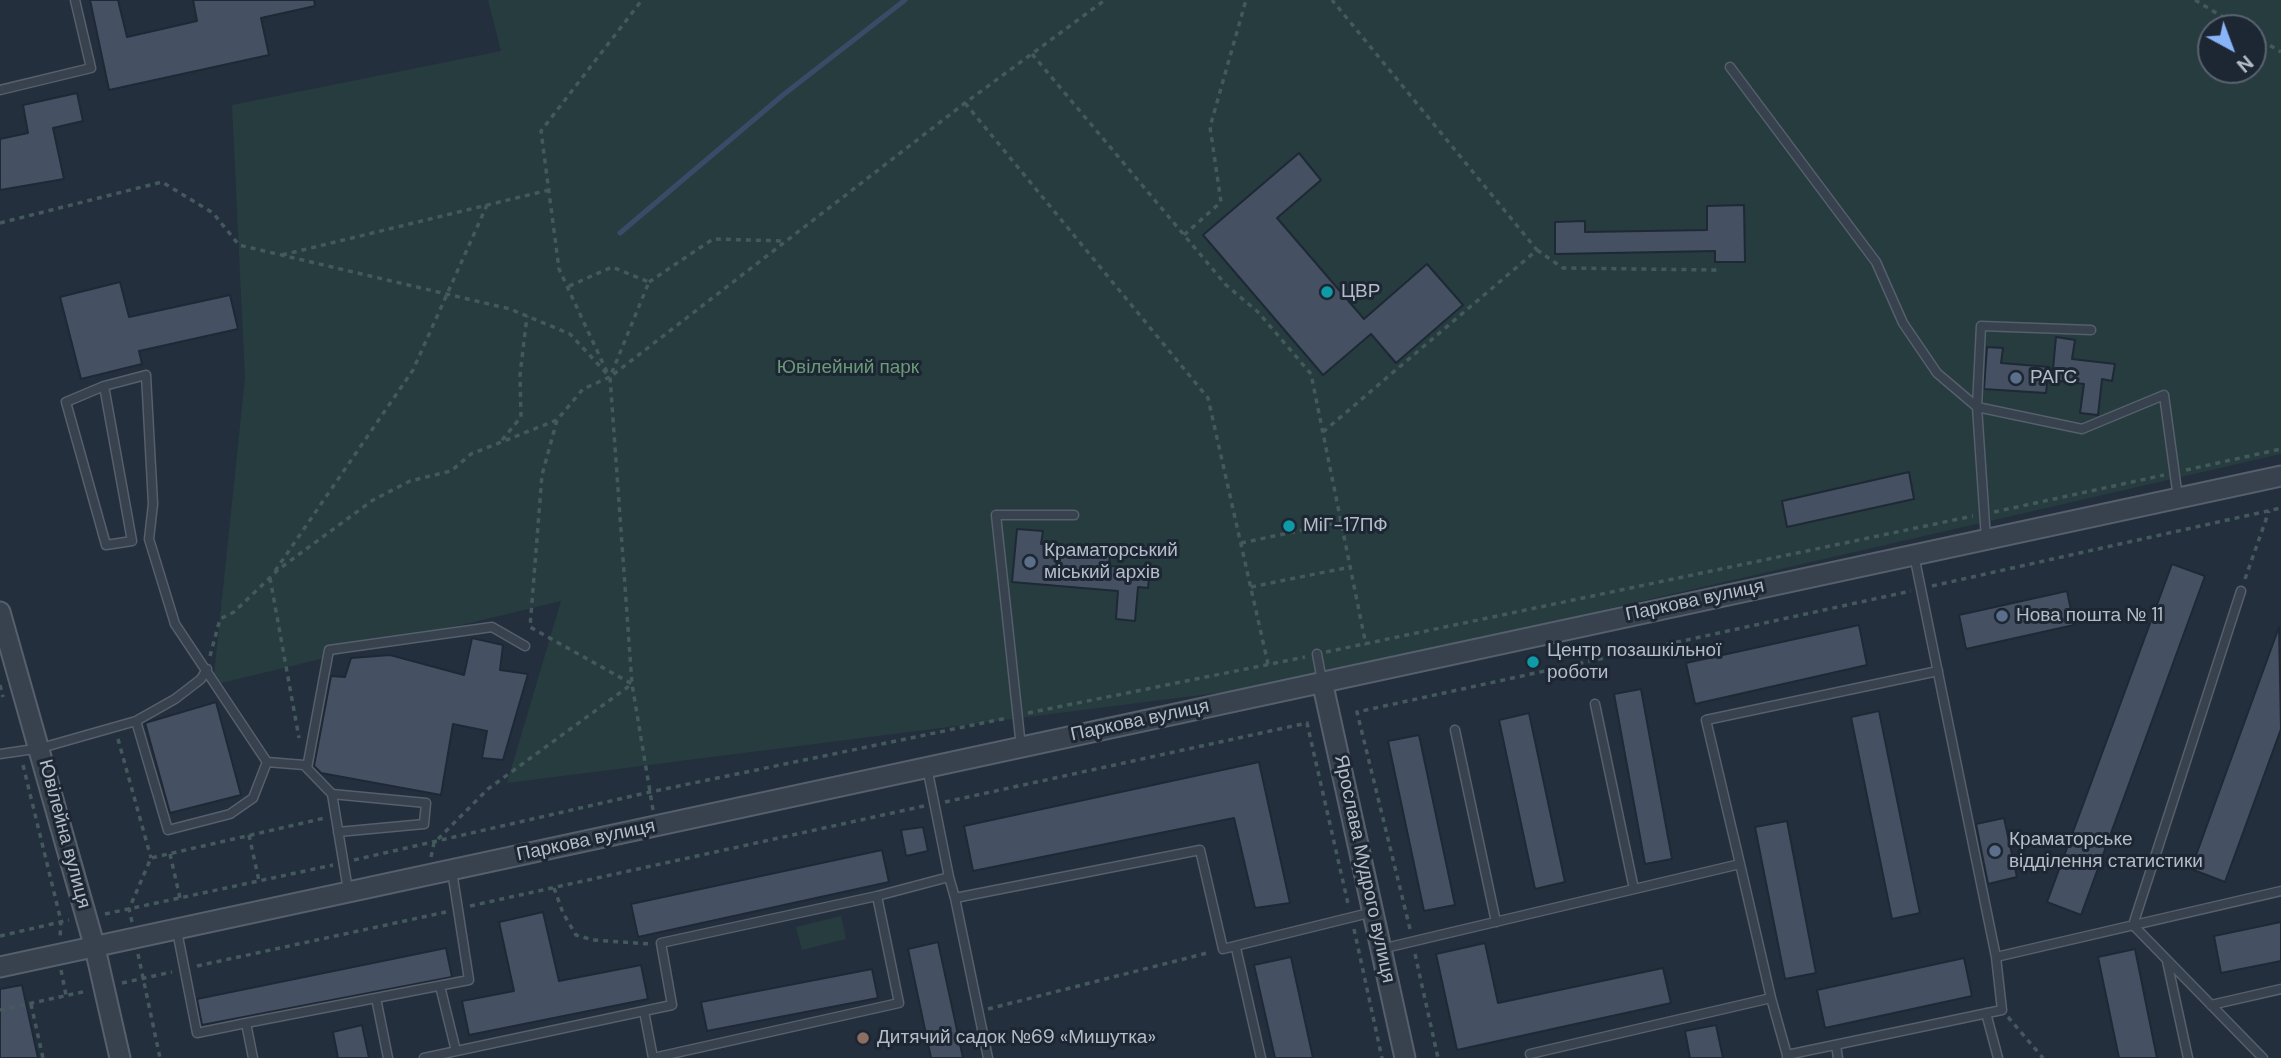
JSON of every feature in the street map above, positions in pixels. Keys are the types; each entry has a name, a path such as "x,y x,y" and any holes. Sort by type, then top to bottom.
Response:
{"street":[{"name":"Паркова вулиця","path":"0,967 2281,476"},
{"name":"Ювілейна вулиця","path":"0,612 41,748 87,918 120,1058"},
{"name":"Ярослава Мудрого вулиця","path":"1322,681 1405,1058"}],"lane":[{"path":"0,90 91,68 75,0"},
{"path":"1730,67 1876,262 1903,323 1937,373 1977,407 2082,429 2164,395 2178,498"},
{"path":"1986,539 1977,407 1981,327 2091,330"},
{"path":"149,539 106,545 66,402 104,386 146,375 153,504 149,539 175,624 267,762"},
{"path":"104,386 132,541"},
{"path":"1021,747 996,515 1074,515"},
{"path":"1914,555 1938,671 1996,957 2002,1010 1787,1056 1706,720 1938,671"},
{"path":"2133,925 2241,591"},
{"path":"306,766 329,650 492,627 525,646"},
{"path":"1317,654 1322,681"},
{"path":"0,754 41,748 136,721 175,699 201,679 207,669"},
{"path":"1595,704 1634,889"},
{"path":"136,721 168,830 230,814 253,799 267,762"},
{"path":"1455,730 1496,922"},
{"path":"267,762 306,766 332,794 348,893"},
{"path":"927,767 988,1058"},
{"path":"332,794 426,803 424,824 338,832"},
{"path":"955,898 1200,850 1223,949 1236,948 1373,912"},
{"path":"1381,949 1740,864"},
{"path":"177,931 197,1033 469,980 452,871"},
{"path":"424,1058 672,1005 661,943 877,896 949,877"},
{"path":"1996,957 2281,891"},
{"path":"644,1012 653,1058 899,1003 877,896"},
{"path":"2133,925 2263,1058"},
{"path":"1236,948 1261,1058"},
{"path":"2167,961 2188,1058"},
{"path":"440,986 456,1051"},
{"path":"2211,1005 2281,989"},
{"path":"376,998 388,1058"},
{"path":"1530,1054 1771,998"},
{"path":"1986,1013 1998,1058"},
{"path":"246,1023 253,1058"},
{"path":"1836,1045 1838,1058"}],"path":[{"path":"642,0 541,131 559,269 610,377 632,684 655,826"},
{"path":"632,684 530,627 542,475 556,421 583,389 610,377 965,103 1105,0"},
{"path":"1184,235 1221,202 1210,127 1246,0"},
{"path":"1332,0 1537,250 1563,268 1719,270"},
{"path":"2195,0 2218,14"},
{"path":"1032,54 1226,285 1258,312 1311,374 1366,645 2281,449"},
{"path":"0,936 434,843 650,792 1268,664 1208,398 965,103"},
{"path":"0,223 162,182 213,213 239,245 510,309 570,334 610,377"},
{"path":"280,256 549,190"},
{"path":"306,766 270,579 413,370 487,205"},
{"path":"610,377 649,282 713,239 786,241"},
{"path":"1322,432 1537,250"},
{"path":"567,287 612,267 649,282"},
{"path":"500,442 521,417 520,375 527,316"},
{"path":"207,669 220,619 234,612 270,579 373,500 410,481 452,471 471,454 556,421"},
{"path":"1438,1058 1357,712 2281,508"},
{"path":"2241,591 2269,511"},
{"path":"1241,543 1341,522"},
{"path":"1251,587 1350,567"},
{"path":"428,876 434,843 488,789 632,684"},
{"path":"0,685 4,698"},
{"path":"0,1010 1307,723 1381,1058"},
{"path":"115,727 151,858 129,909"},
{"path":"19,750 61,921 58,953 66,995"},
{"path":"151,858 336,816"},
{"path":"249,835 259,881"},
{"path":"170,854 180,898"},
{"path":"554,888 563,913 576,935 616,942 661,943"},
{"path":"978,1011 1223,949"},
{"path":"144,978 160,1058"},
{"path":"31,1003 43,1058"},
{"path":"2002,1010 2043,1058"}],"green space":[{"name":"Ювілейний парк","path":"488,0 2281,0 2281,454 1272,686 507,783 561,601 213,685 245,378 232,105 501,51"},
{"path":"841,916 846,939 802,950 796,927"}],"building":[{"path":"90,0 118,0 127,37 197,21 193,0 314,0 315,6 261,18 269,55 109,90"},
{"path":"77,93 83,121 53,128 64,179 0,190 0,139 28,133 23,105"},
{"path":"1299,153 1321,180 1277,218 1364,319 1427,264 1463,305 1396,363 1371,334 1323,375 1203,235"},
{"path":"1744,205 1745,262 1715,262 1715,251 1555,254 1555,222 1585,221 1585,232 1707,230 1707,206"},
{"path":"120,282 129,317 230,295 238,329 139,351 142,364 81,379 60,297"},
{"path":"2056,337 2075,340 2072,359 2115,364 2112,381 2102,379 2098,415 2080,413 2084,384 2052,380"},
{"name":"РАГС","path":"1987,347 2003,348 2001,363 2049,367 2046,393 1984,389"},
{"path":"1909,472 1914,499 1787,527 1782,501"},
{"path":"1017,529 1043,531 1041,544 1110,551 1109,566 1150,569 1148,588 1138,587 1135,621 1116,619 1118,591 1012,582"},
{"path":"2172,564 2205,576 2081,915 2047,902"},
{"path":"2067,591 2074,625 1966,649 1959,615"},
{"path":"1859,625 1867,665 1695,704 1686,663"},
{"path":"2279,627 2281,729 2225,882 2191,869"},
{"path":"472,638 503,645 500,670 528,674 503,760 482,758 487,731 453,724 441,795 321,773 314,766 331,676 345,677 351,658 390,655 464,675"},
{"path":"1641,689 1672,859 1645,864 1614,694"},
{"path":"216,702 241,795 170,813 145,723"},
{"path":"1879,711 1920,913 1892,919 1851,717"},
{"path":"1529,713 1565,882 1535,889 1499,720"},
{"path":"1419,735 1455,905 1424,911 1388,741"},
{"path":"1259,762 1290,903 1255,908 1234,818 973,871 964,826"},
{"name":"Краматорське відділення статистики","path":"2004,818 2017,877 1988,884 1976,824"},
{"path":"1787,821 1816,973 1785,979 1755,827"},
{"path":"923,827 928,851 906,856 901,830"},
{"path":"882,850 889,882 638,937 631,904"},
{"path":"543,912 559,981 641,965 648,999 469,1035 462,1001 514,991 499,922"},
{"path":"2281,922 2281,961 2221,973 2214,936"},
{"path":"938,942 963,1058 931,1058 908,949"},
{"path":"1485,943 1498,1003 1663,968 1671,1003 1457,1050 1436,954"},
{"path":"446,948 452,977 202,1025 197,999"},
{"path":"2135,949 2157,1058 2119,1058 2098,957"},
{"path":"1291,957 1313,1058 1275,1058 1254,965"},
{"path":"1964,958 1972,996 1825,1028 1817,990"},
{"path":"872,969 878,998 707,1031 701,1002"},
{"path":"22,985 38,1058 0,1058 0,989"},
{"path":"362,1025 369,1058 338,1058 333,1032"},
{"path":"1716,1025 1723,1058 1690,1058 1685,1031"}],"waterway":[{"path":"620,233 783,95 905,0"}],"place":[{"name":"ЦВР","path":"1327,292"},
{"name":"РАГС","path":"2016,378"},
{"name":"МіГ-17ПФ","path":"1289,526"},
{"name":"Краматорський міський архів","path":"1030,562"},
{"name":"Нова пошта № 11","path":"2002,616"},
{"name":"Центр позашкільної роботи","path":"1533,662"},
{"name":"Краматорське відділення статистики","path":"1995,851"},
{"name":"Дитячий садок №69 «Мишутка»","path":"863,1038"}]}
